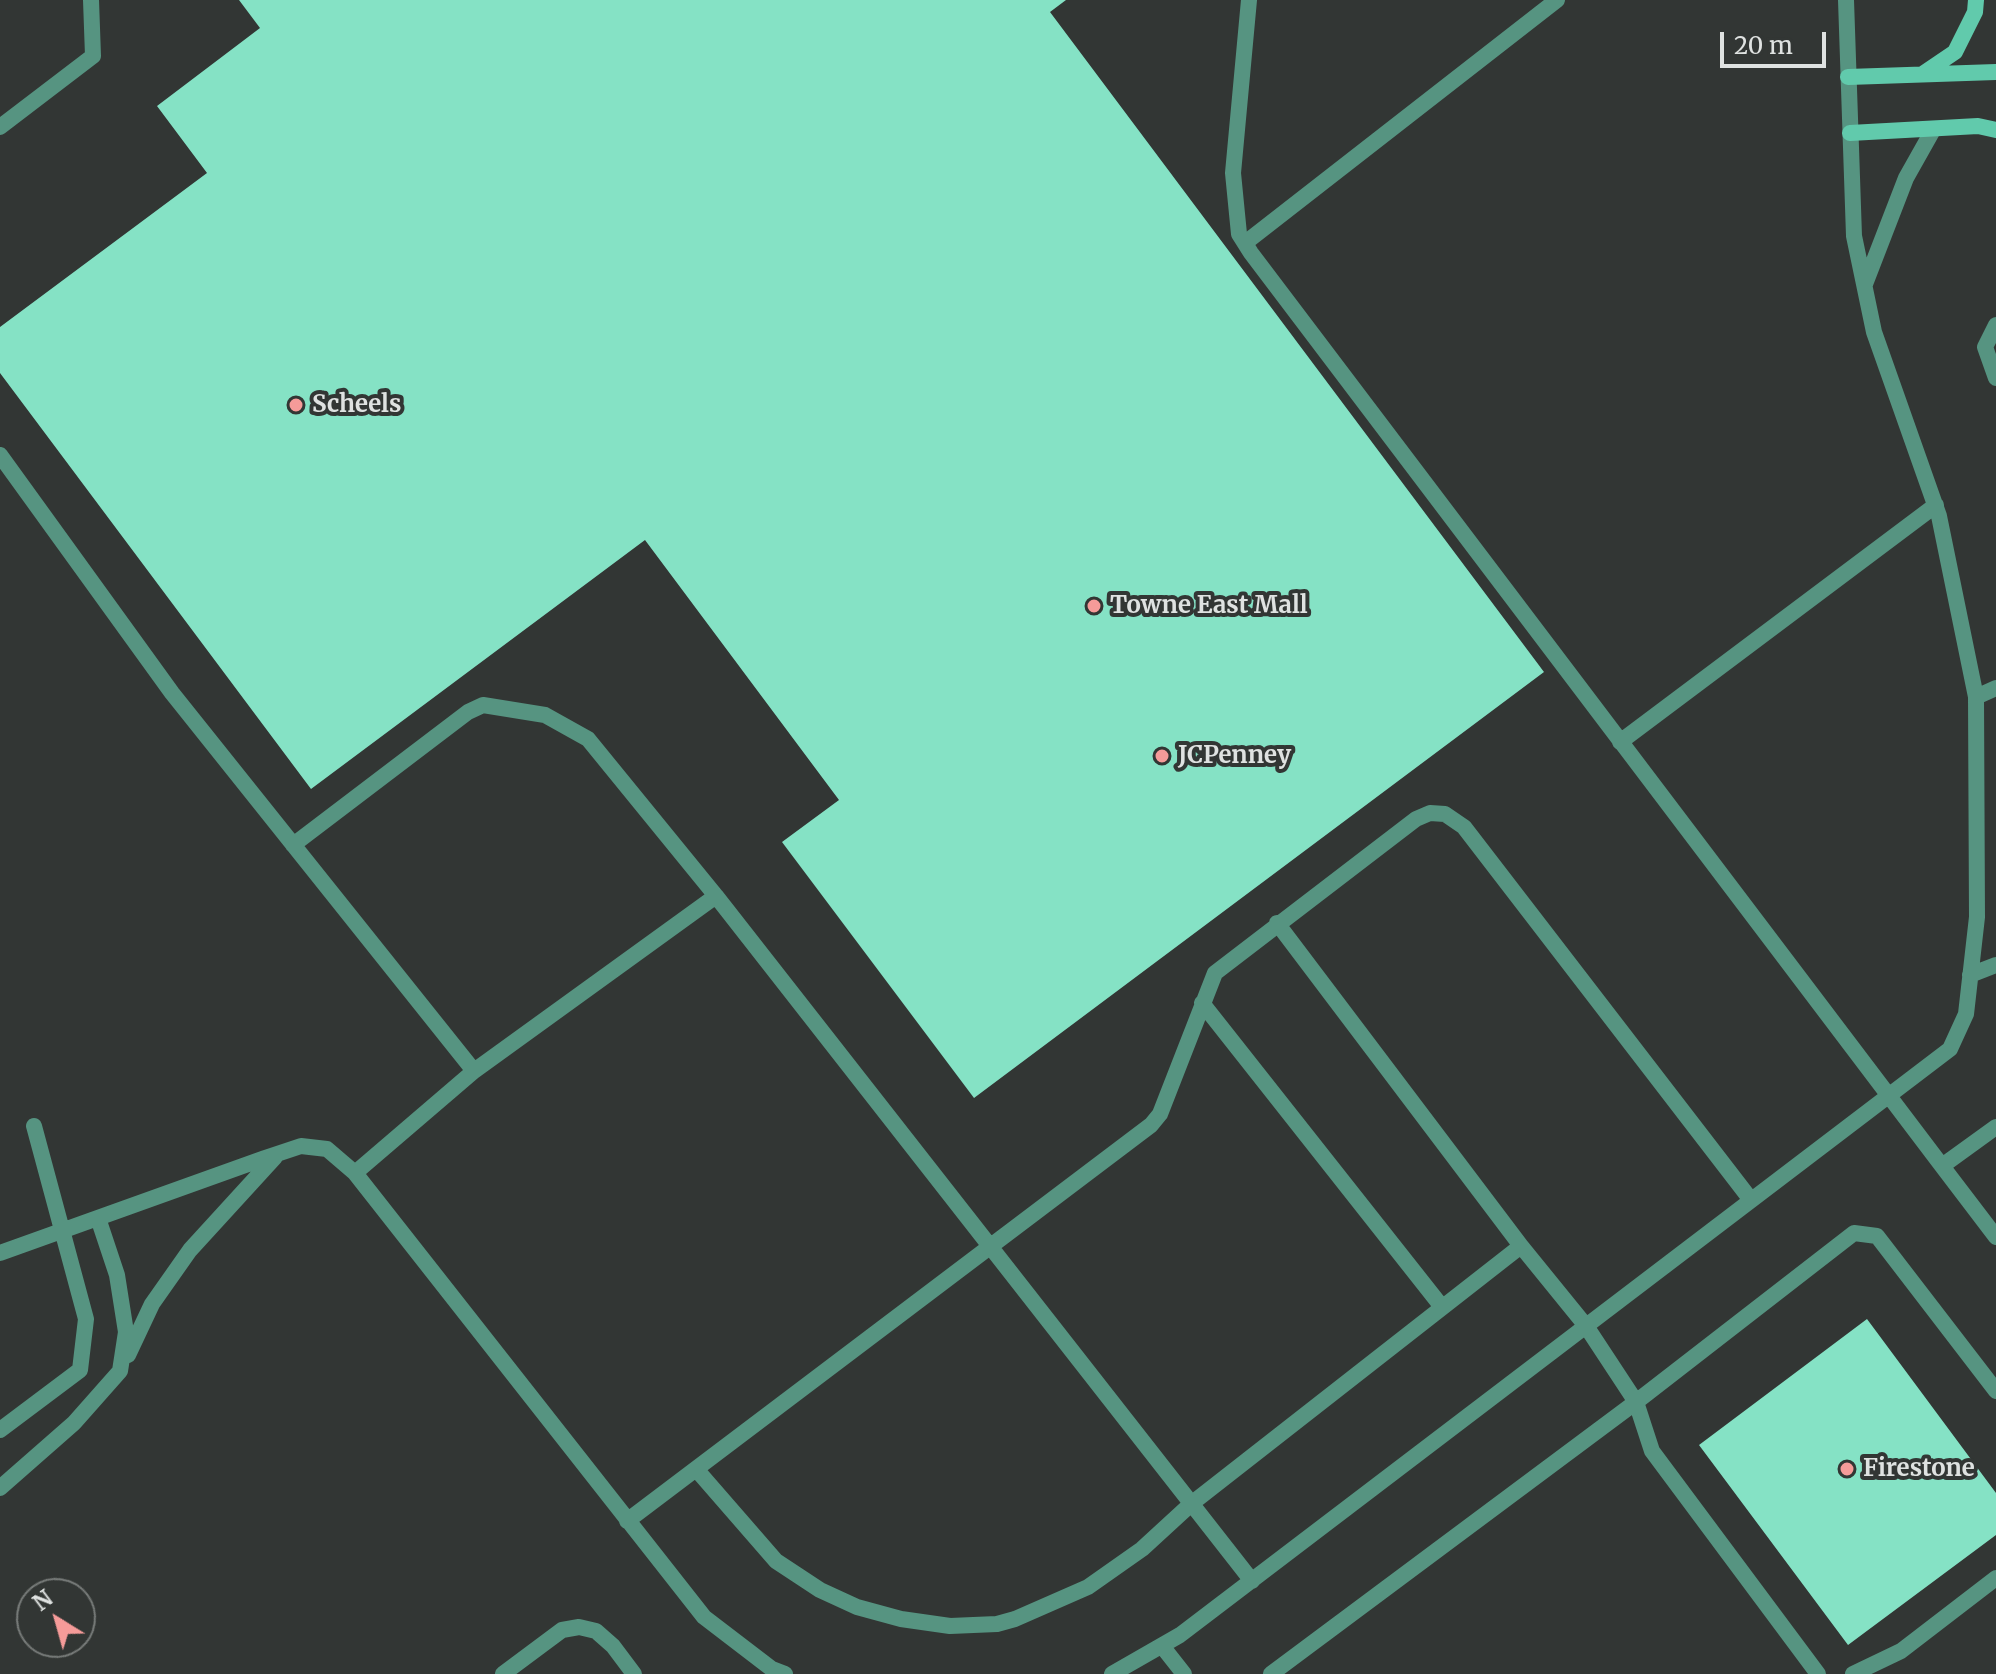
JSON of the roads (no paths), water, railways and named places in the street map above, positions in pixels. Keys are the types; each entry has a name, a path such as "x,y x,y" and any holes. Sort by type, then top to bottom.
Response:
{"main road":[{"path":"1924,73 1955,52 1975,12 1976,0"},
{"path":"1848,77 1996,72"},
{"path":"1850,133 1978,126 1996,130"}],"lane":[{"path":"0,127 93,56 91,0"},
{"path":"1249,0 1233,173 1234,206 1245,243 1996,1237"},
{"path":"1245,243 1557,0"},
{"path":"1112,1674 1162,1646 1252,1581 1950,1049 1966,1014 1977,917 1976,697 1936,505 1874,332 1854,236 1846,0"},
{"path":"1864,286 1906,178 1933,130"},
{"path":"1996,325 1985,347 1996,378"},
{"path":"0,455 172,693 474,1071"},
{"path":"1620,742 1936,505"},
{"path":"1976,697 1996,688"},
{"path":"293,845 468,712 483,705 545,715 588,739 716,896 1252,1581"},
{"path":"627,1521 1151,1125 1160,1114 1215,973 1416,819 1430,813 1445,814 1464,827 1751,1200"},
{"path":"355,1173 474,1071 716,896"},
{"path":"1277,923 1521,1246 1586,1326 1636,1402 1652,1451 1818,1674"},
{"path":"1970,975 1996,965"},
{"path":"1202,1003 1442,1307"},
{"path":"0,1430 80,1370 86,1319 34,1126"},
{"path":"1942,1166 1996,1127"},
{"path":"0,1253 301,1146 327,1149 355,1173 704,1617 772,1669 785,1674"},
{"path":"0,1488 74,1423 120,1371 152,1304 190,1250 279,1153"},
{"path":"98,1218 117,1275 126,1332 120,1371"},
{"path":"1271,1674 1636,1402 1854,1233 1877,1236 1996,1391"},
{"path":"696,1469 776,1561 795,1576 857,1607 901,1619 950,1626 997,1624 1029,1615 1088,1587 1142,1549 1191,1504 1521,1246"},
{"path":"1853,1674 1901,1651 1996,1578"},
{"path":"503,1674 562,1630 579,1627 596,1631 613,1646 634,1674"},
{"path":"1162,1646 1184,1674"}],"place":[{"name":"Scheels","path":"296,405"},
{"name":"Towne East Mall","path":"1094,606"},
{"name":"JCPenney","path":"1162,756"},
{"name":"Firestone","path":"1847,1469"}]}
